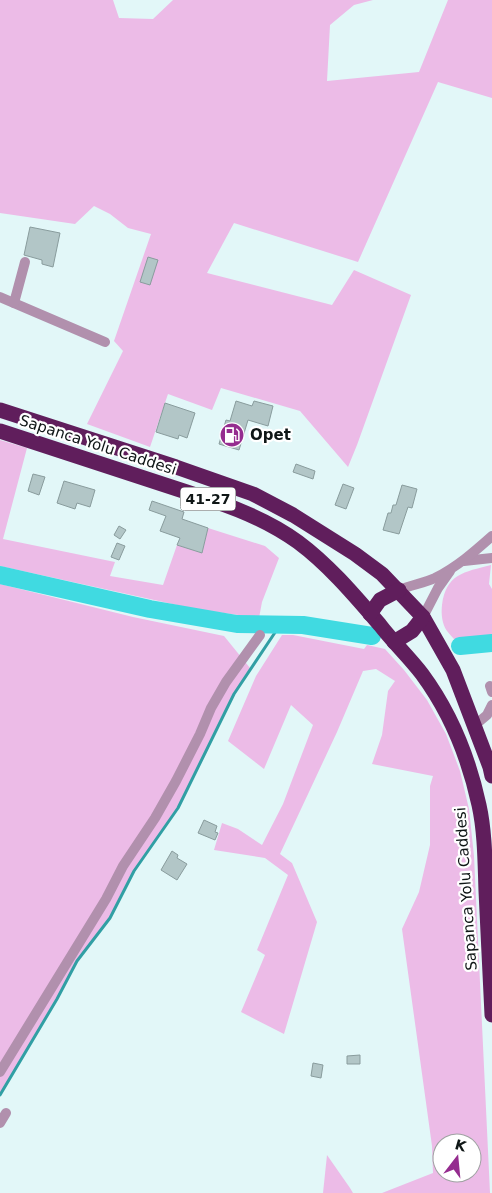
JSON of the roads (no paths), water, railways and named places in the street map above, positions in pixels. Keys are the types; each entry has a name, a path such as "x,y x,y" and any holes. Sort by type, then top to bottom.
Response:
{"highway":[{"name":"Sapanca Yolu Caddesi","path":"0,410 253,494 293,515 355,554 382,574 398,590 423,618 437,639 453,670 491,772"},
{"name":"Sapanca Yolu Caddesi","path":"0,431 247,513 275,527 312,553 352,593 422,674 444,708 458,737 479,806 484,853 492,1015"},
{"path":"370,614 380,600 398,590"},
{"path":"394,642 412,631 423,618"}],"street":[{"path":"14,303 25,262"},
{"path":"0,297 105,342"},
{"path":"398,590 434,578 453,568 464,561 492,536"},
{"path":"464,561 492,558"},
{"path":"423,618 438,588 453,568"},
{"path":"0,1072 106,899 123,866 160,811 200,734 211,708 226,682 260,635"},
{"path":"475,726 487,715 492,705"},
{"path":"0,1123 6,1113"}],"waterway":[{"path":"0,575 150,609 237,624 303,625 372,636"},
{"path":"0,1095 57,999 77,961 110,918 134,871 178,808 234,694 280,625"},
{"path":"460,646 492,643"}],"place":[{"name":"Opet","path":"232,435"}]}
